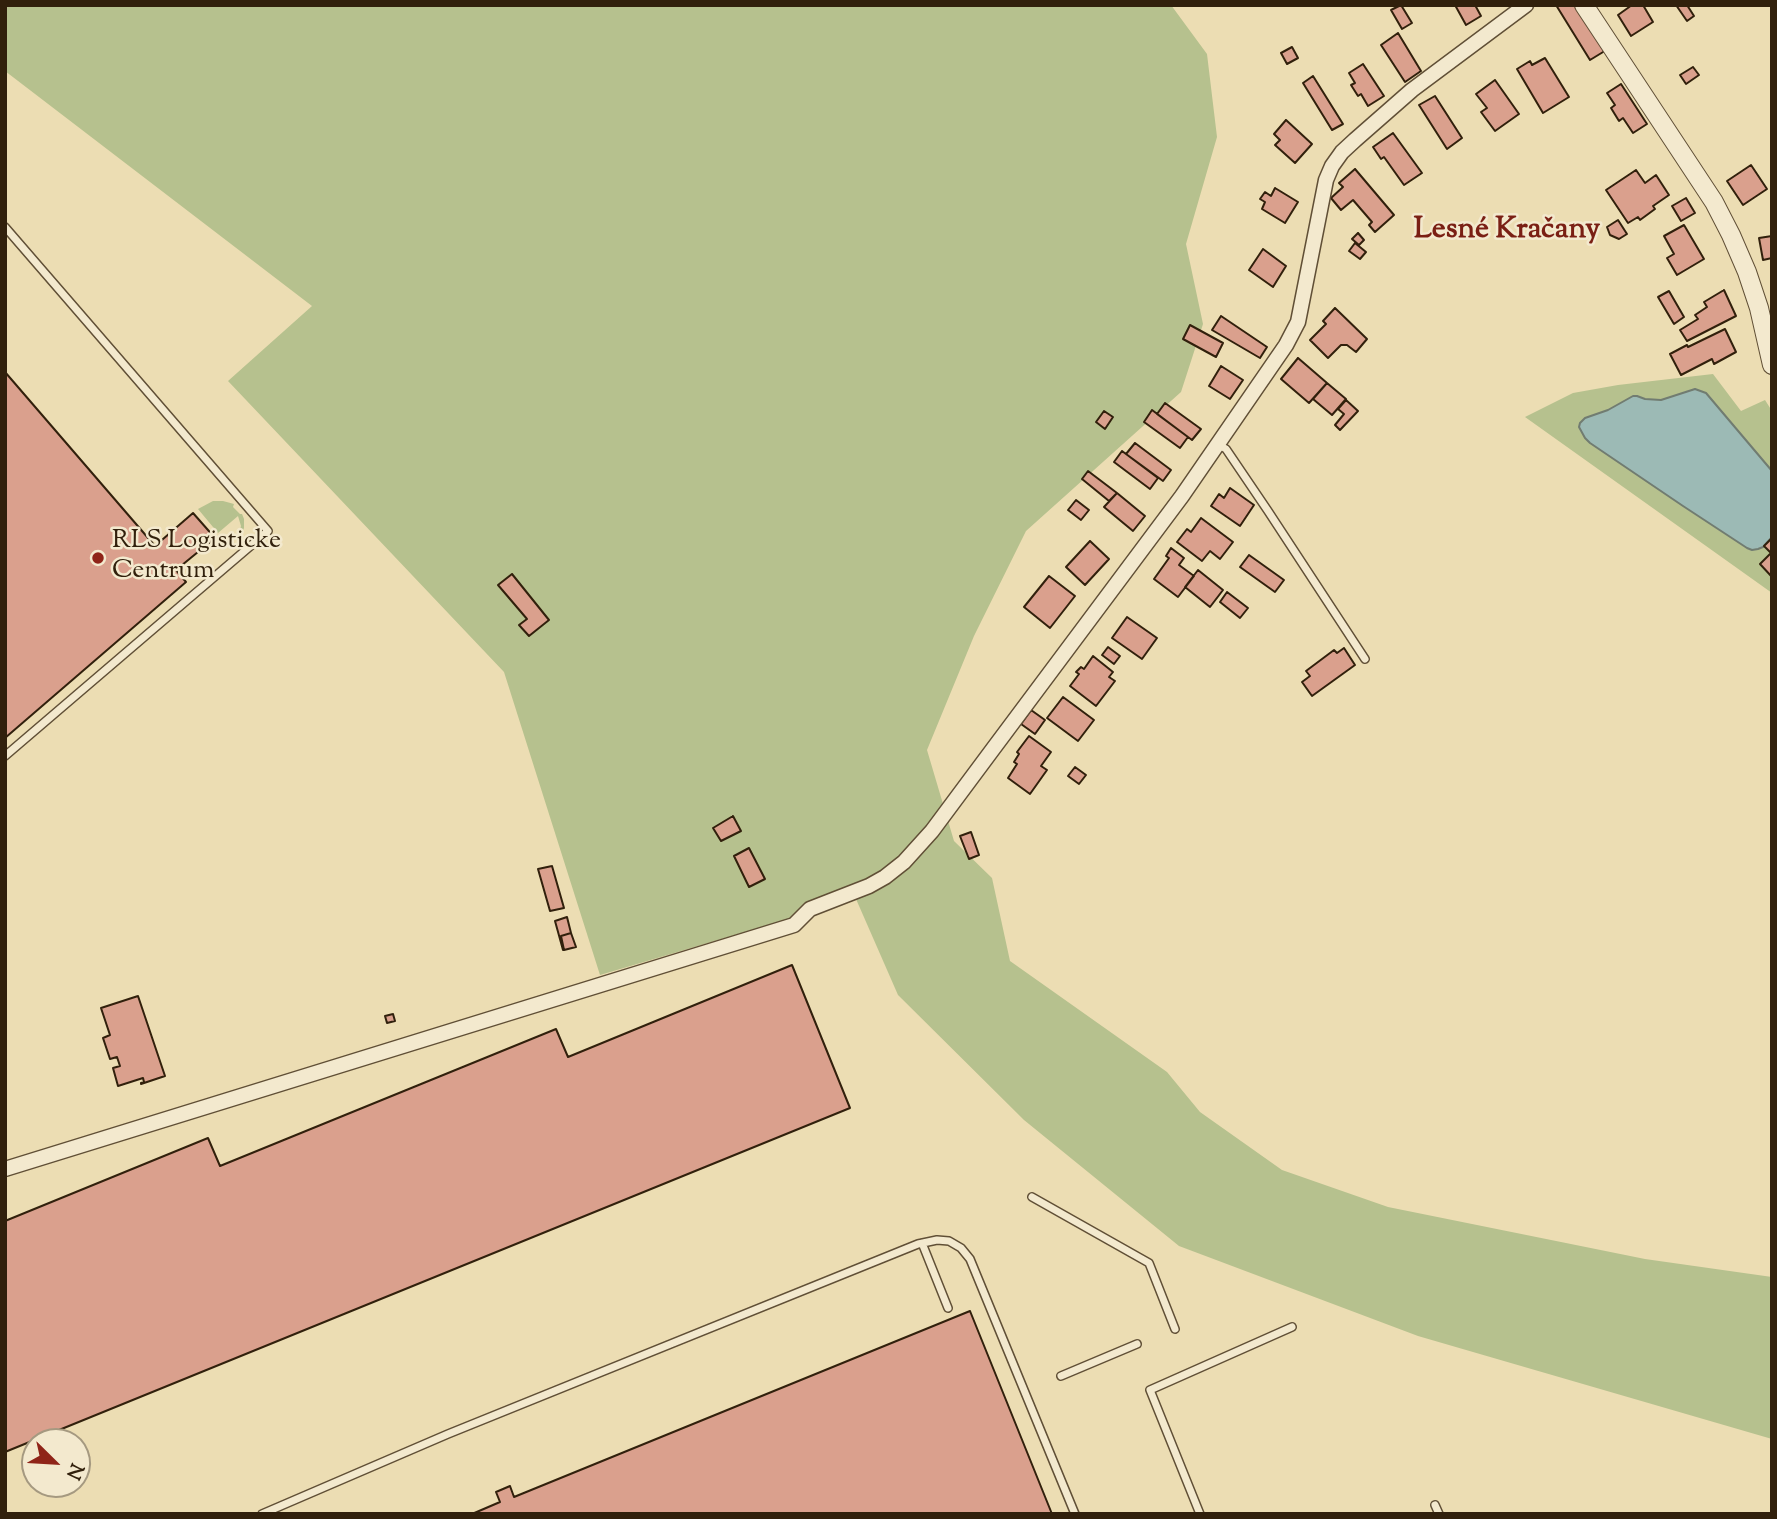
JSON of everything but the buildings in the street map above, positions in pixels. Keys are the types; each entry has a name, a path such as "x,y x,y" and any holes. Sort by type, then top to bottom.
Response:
{"street":[{"path":"5,1169 794,926 810,909 885,877 904,862 932,831 1182,496 1286,345 1298,322 1326,180 1342,152 1412,90 1526,5"},
{"path":"1584,5 1714,202 1747,272 1759,308 1772,365"}],"lane":[{"path":"5,227 268,531 5,757"},
{"path":"1219,445 1226,449 1365,659"},
{"path":"1032,1197 1149,1263 1175,1329"},
{"path":"262,1514 461,1429 922,1243 937,1240 950,1241 961,1248 970,1259 1075,1514"},
{"path":"922,1243 948,1308"},
{"path":"1200,1514 1150,1390 1293,1327"},
{"path":"1061,1376 1137,1343"},
{"path":"1435,1505 1439,1514"}],"green space":[{"path":"5,5 1171,5 1207,54 1217,137 1186,244 1203,324 1181,392 1026,531 974,636 927,750 954,841 992,878 1010,961 1167,1072 1200,1112 1282,1170 1388,1207 1645,1259 1772,1277 1772,1439 1418,1336 1179,1246 1024,1120 898,995 856,899 600,975 504,672 228,381 312,306 5,71"},
{"path":"1713,374 1741,411 1765,400 1772,411 1772,593 1525,417 1573,393"},
{"path":"213,501 234,504 233,507 242,514 244,528 239,541 237,539 241,526 238,516 218,533 198,509"}],"water":[{"path":"1695,389 1706,393 1772,471 1772,537 1763,547 1752,550 1747,548 1590,443 1579,427 1585,418 1608,410 1633,396 1661,400"}],"place":[{"name":"RLS Logisticke Centrum","path":"98,558"}],"district":[{"name":"Lesné Kračany","path":"1507,232"}]}
